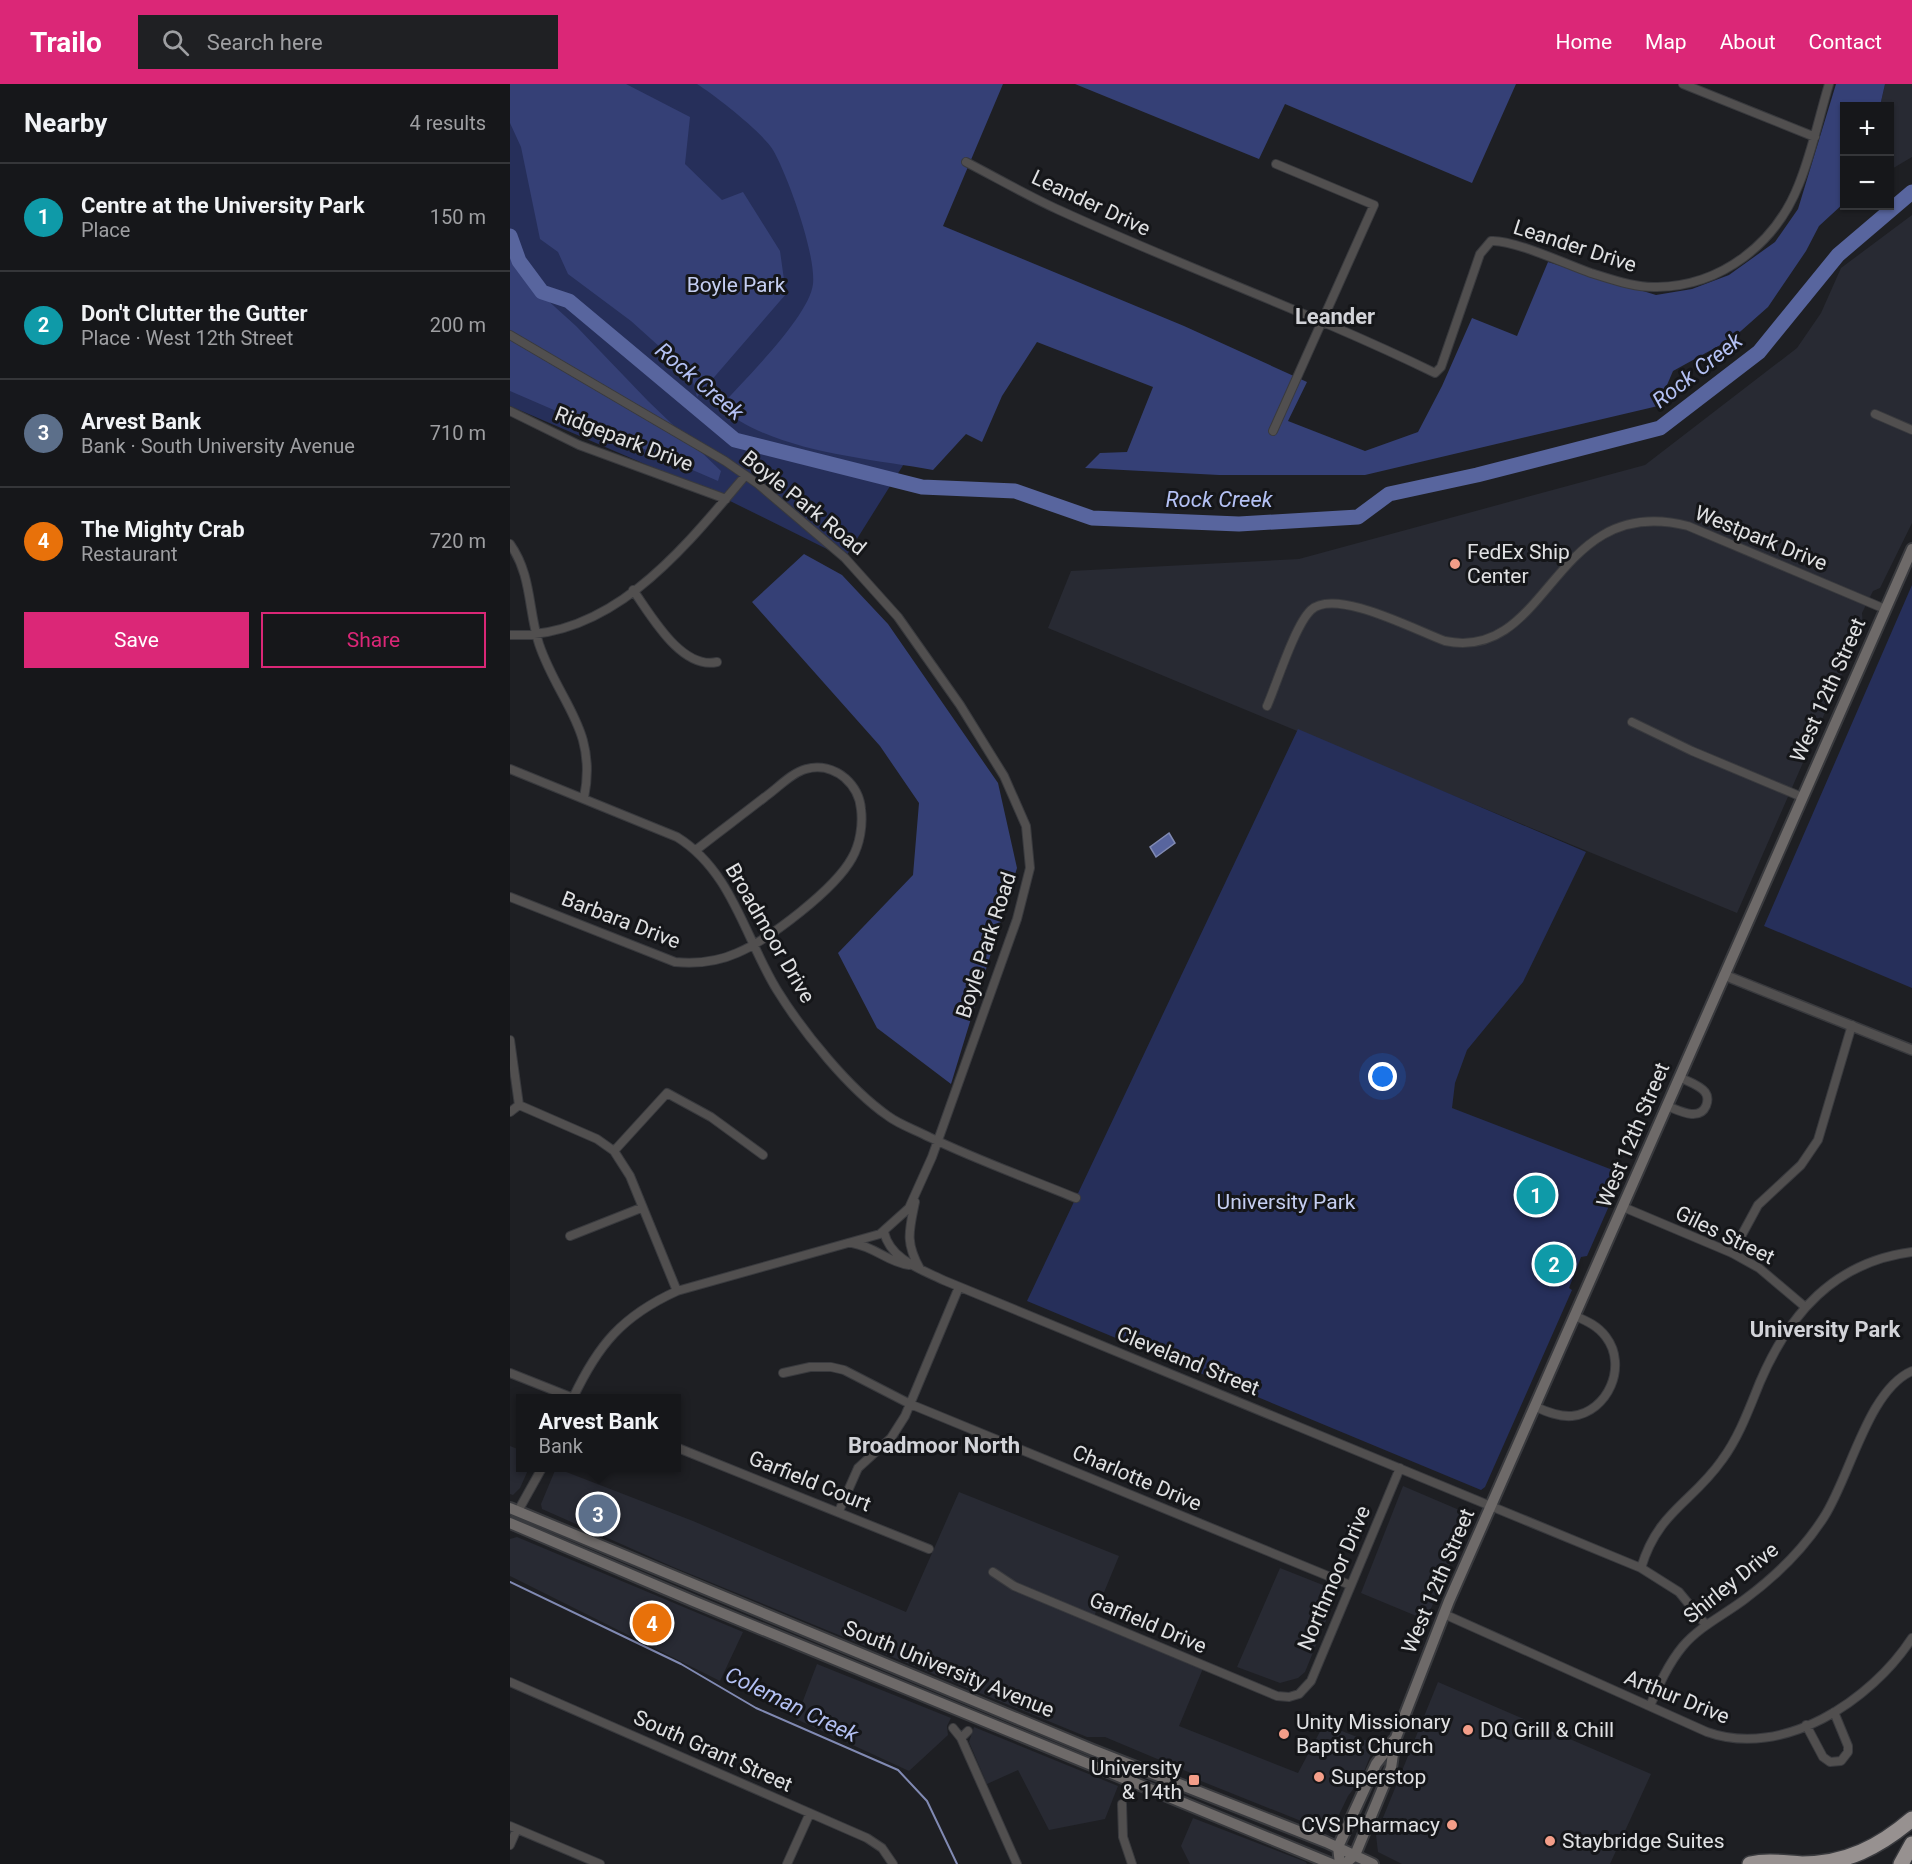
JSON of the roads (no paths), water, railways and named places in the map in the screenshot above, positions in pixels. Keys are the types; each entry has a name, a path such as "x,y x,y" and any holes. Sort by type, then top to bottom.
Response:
{"highway":[{"path":"1750,1864 1774,1861 1826,1863 1846,1860 1888,1839 1912,1819"},
{"path":"1901,1864 1912,1844"}],"main road":[{"name":"West 12th Street","path":"1345,1864 1355,1855 1391,1768 1395,1740 1444,1614 1912,549"},
{"name":"South University Avenue","path":"514,1509 628,1559 1093,1750 1338,1847 1373,1864"},
{"name":"South University Avenue","path":"510,1523 693,1601 1332,1864"},
{"name":"West 12th Street","path":"1338,1847 1376,1764 1395,1740"},
{"path":"1338,1847 1340,1864"}],"street":[{"path":"1683,84 1815,137"},
{"name":"Leander Drive","path":"966,162 1077,218 1323,322 1435,374 1441,367 1480,254 1491,241 1499,241 1587,272 1640,286 1667,287 1711,276 1736,264 1757,249 1781,220 1799,184 1815,137 1829,84"},
{"path":"1273,430 1374,205 1276,164"},
{"name":"Boyle Park Road","path":"510,335 686,438 745,476 845,558 898,617 960,705 1004,776 1026,826 1030,868 1017,919 938,1141 915,1198 901,1217 884,1232 677,1292 647,1306 615,1331 591,1362 575,1394"},
{"name":"Ridgepark Drive","path":"510,411 579,445 726,499"},
{"path":"1875,414 1912,430"},
{"path":"510,635 538,635 585,623 606,612 708,523 745,476"},
{"name":"Westpark Drive","path":"1267,706 1302,624 1310,612 1324,602 1354,606 1445,641 1461,644 1484,641 1520,621 1565,565 1583,548 1618,527 1635,523 1660,522 1688,526 1885,609"},
{"path":"510,544 526,575 540,647 584,740 587,762 584,798"},
{"path":"633,590 673,644 694,660 706,664 717,662"},
{"path":"1632,722 1692,751 1802,797"},
{"name":"Barbara Drive","path":"510,897 675,962 711,961 736,954 754,944 797,914 847,867 853,856 861,824 860,803 854,788 832,771 820,767 804,770 696,850"},
{"name":"Broadmoor Drive","path":"510,769 676,837 696,850 722,881 779,993 852,1085 891,1118 938,1141 1076,1198"},
{"path":"1724,975 1912,1050"},
{"path":"1732,1253 1758,1205 1801,1164 1818,1140 1852,1025"},
{"path":"510,1040 519,1105"},
{"path":"1667,1106 1691,1114 1700,1113 1706,1106 1707,1097 1703,1089 1679,1077"},
{"path":"614,1151 667,1093 711,1117 763,1155"},
{"path":"510,1112 519,1105"},
{"path":"519,1105 597,1139 614,1151 630,1176 641,1209 677,1292"},
{"path":"915,1198 908,1237 910,1251 920,1269"},
{"name":"Giles Street","path":"1623,1208 1732,1253 1767,1273 1804,1306"},
{"path":"570,1236 641,1209"},
{"name":"Cleveland Street","path":"884,1232 886,1241 909,1264 959,1287 1641,1568 1679,1592 1706,1625"},
{"path":"848,1242 868,1245 896,1263 909,1264"},
{"path":"1641,1568 1654,1537 1665,1519 1707,1479 1729,1451 1773,1354 1804,1306 1836,1280 1865,1264 1912,1252"},
{"path":"840,1511 858,1468 891,1438 910,1404 959,1287"},
{"path":"1536,1407 1564,1416 1579,1415 1599,1402 1613,1381 1615,1358 1607,1338 1592,1324 1575,1316"},
{"name":"Charlotte Drive","path":"783,1373 810,1367 831,1367 844,1370 910,1404 1350,1585"},
{"name":"Shirley Drive","path":"1650,1706 1670,1664 1684,1645 1706,1625 1778,1572 1806,1543 1834,1500 1883,1395 1898,1378 1912,1371"},
{"path":"510,1373 563,1394"},
{"name":"Garfield Court","path":"681,1449 840,1511 929,1549"},
{"name":"Northmoor Drive","path":"1294,1696 1303,1692 1311,1681 1400,1468"},
{"path":"510,1523 514,1509 539,1472"},
{"name":"Garfield Drive","path":"993,1572 1014,1586 1196,1663 1277,1696 1294,1696"},
{"name":"Arthur Drive","path":"1444,1614 1707,1732 1734,1739 1766,1738 1806,1725 1834,1712 1879,1679 1912,1638"},
{"name":"South Grant Street","path":"510,1682 874,1842 893,1864"},
{"path":"1806,1725 1823,1757 1830,1762 1841,1761 1848,1752 1848,1746 1834,1712"},
{"path":"953,1728 961,1738 1017,1864"},
{"path":"961,1738 968,1731"},
{"path":"1122,1804 1123,1837 1132,1864"},
{"path":"787,1864 810,1813"},
{"path":"510,1845 513,1827 600,1864"}],"waterway":[{"name":"Rock Creek","path":"510,236 519,261 542,292 569,301 735,440 922,487 1015,491 1092,518 1239,524 1358,517 1389,494 1477,475 1660,428 1759,352 1838,255 1912,192"},
{"name":"Coleman Creek","path":"510,1582 681,1664 756,1708 898,1770 927,1801 957,1864"}],"place":[{"name":"FedEx Ship Center","path":"1455,564"},
{"name":"Centre at the University Park","path":"1536,1195"},
{"name":"Don't Clutter the Gutter","path":"1554,1264"},
{"name":"Arvest Bank","path":"598,1514"},
{"name":"The Mighty Crab","path":"652,1623"},
{"name":"DQ Grill & Chill","path":"1468,1730"},
{"name":"Unity Missionary Baptist Church","path":"1284,1734"},
{"name":"Superstop","path":"1319,1777"},
{"name":"University & 14th","path":"1194,1780"},
{"name":"CVS Pharmacy","path":"1452,1825"},
{"name":"Staybridge Suites","path":"1550,1841"}],"district":[{"name":"Leander","path":"1335,316"},
{"name":"University Park","path":"1825,1329"},
{"name":"Broadmoor North","path":"934,1445"}],"park label":[{"name":"Boyle Park","path":"736,285"}]}
